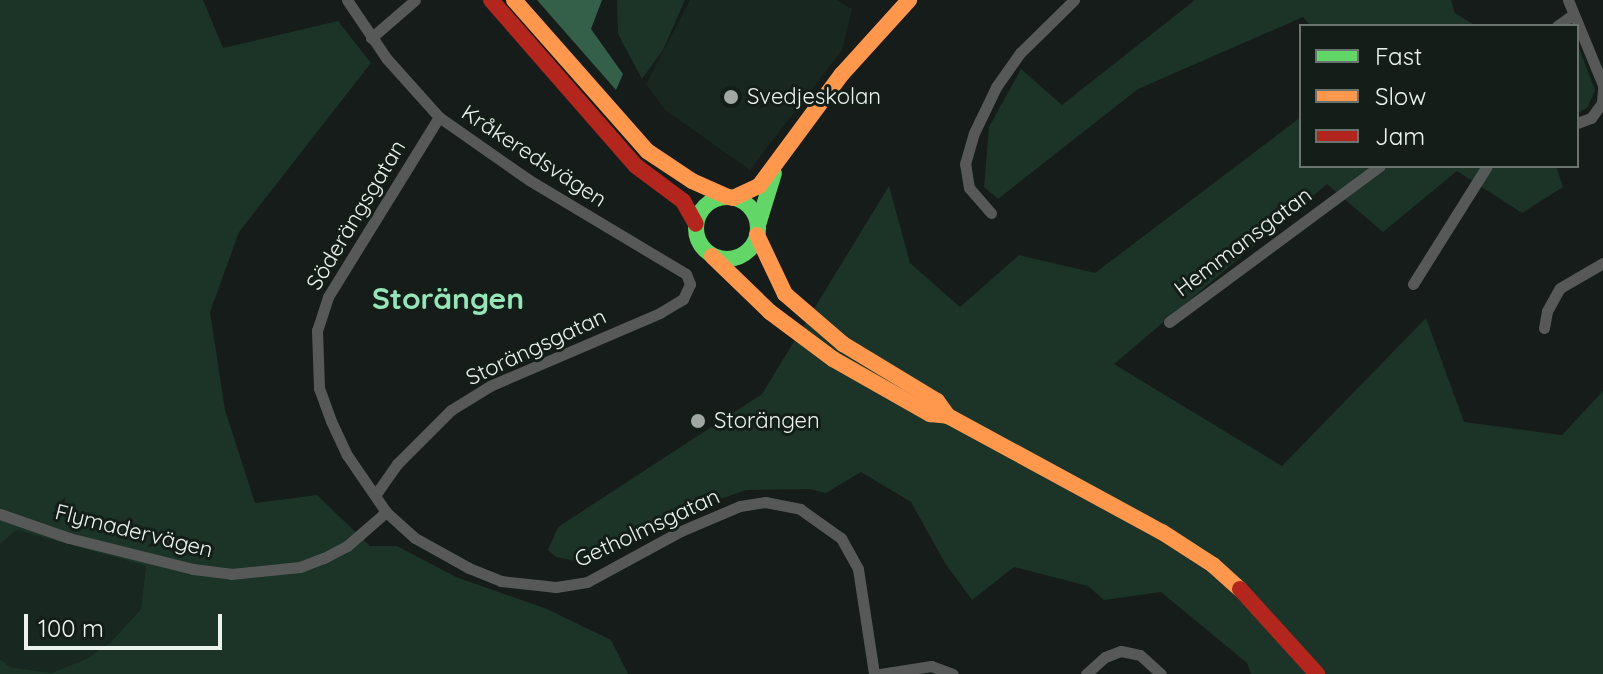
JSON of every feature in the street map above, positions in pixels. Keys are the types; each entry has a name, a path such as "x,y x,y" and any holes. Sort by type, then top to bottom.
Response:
{"main road":[{"path":"491,0 636,166 683,201 696,224 699,243 770,312 833,359 930,414 948,416 1162,532 1213,565 1256,603 1317,674"},
{"path":"514,0 647,151 692,181 750,207 785,294 843,344 937,401 948,416"},
{"path":"696,224 707,204 759,186 842,74 909,0"},
{"path":"712,256 726,260 740,257 751,248 777,165"}],"street":[{"name":"Kråkeredsvägen","path":"347,0 371,38 439,117 529,180 686,274 690,284"},
{"path":"371,38 415,0"},
{"path":"991,213 969,188 965,164 974,133 996,87 1020,53 1074,0"},
{"path":"1568,0 1577,24"},
{"path":"1560,24 1573,15"},
{"path":"1579,29 1603,86 1602,103 1591,118 1579,122"},
{"name":"Söderängsgatan","path":"386,512 347,455 331,421 319,388 317,330 328,297 439,117"},
{"name":"Hemmansgatan","path":"1169,322 1377,168"},
{"path":"1413,284 1486,168"},
{"path":"1544,328 1547,311 1560,288 1603,263"},
{"name":"Storängsgatan","path":"375,495 397,464 451,410 490,386 660,313 683,299 690,284"},
{"name":"Getholmsgatan","path":"386,512 415,538 469,568 501,581 556,587 587,582 681,531 740,506 765,502 800,509 841,538 858,569 874,674"},
{"name":"Flymadervägen","path":"0,514 96,545 193,569 231,574 300,567 324,558 347,546 386,512"},
{"path":"1086,674 1105,657 1121,651 1140,655 1161,674"},
{"path":"880,674 931,666 953,674"}],"shaded area":[{"path":"0,0 203,0 223,48 338,21 371,63 239,232 210,312 225,410 255,503 317,495 370,546 397,546 456,577 547,609 611,640 628,674 0,674 0,659 10,667 51,673 86,659 111,642 141,609 146,566 17,530 0,544"},
{"path":"537,0 602,0 591,29 623,74 616,90"},
{"path":"617,0 685,0 663,50 642,79 618,34"},
{"name":"Svedjeskolan","path":"690,0 837,0 852,9 842,50 750,170 665,110 646,84"},
{"path":"1195,0 1451,0 1455,13 1473,24 1309,24 1303,17 1138,89 998,199 984,187 989,127 1021,69 1062,105"},
{"path":"1579,48 1595,90 1588,107 1579,113"},
{"path":"1299,119 1299,168 1557,168 1563,187 1522,213 1457,171 1383,232 1327,184 1114,364 1282,466 1426,318 1464,422 1562,435 1603,391 1603,674 1251,674 1247,663 1161,592 1104,600 1088,586 1014,567 972,600 945,563 911,502 861,472 826,493 809,489 746,490 658,521 589,564 556,557 548,550 558,527 762,394 889,186 910,263 960,307 1019,255 1095,273"},
{"path":"17,530 146,566 141,609 111,642 86,659 51,673 10,667 0,659 0,544"}],"traffic: fast":[{"path":"758,225 774,173"},
{"path":"727,197 739,199 749,206 756,216 758,228 756,240 749,250 739,257 727,259 715,257 705,250 698,240 696,228 698,216 705,206 715,199 727,197"}],"traffic: slow":[{"path":"514,0 647,151 692,181 728,197"},
{"path":"733,198 759,186 842,74 909,0"},
{"path":"757,235 785,294 843,344 937,401 948,416"},
{"path":"712,256 770,312 833,359 930,414 948,416 1162,532 1213,565 1240,589"}],"traffic: jam":[{"path":"491,0 636,166 683,201 696,224"},
{"path":"1240,589 1317,674"}],"place":[{"name":"Svedjeskolan","path":"731,97"},
{"name":"Storängen","path":"698,421"}],"district":[{"name":"Storängen","path":"448,298"}]}
